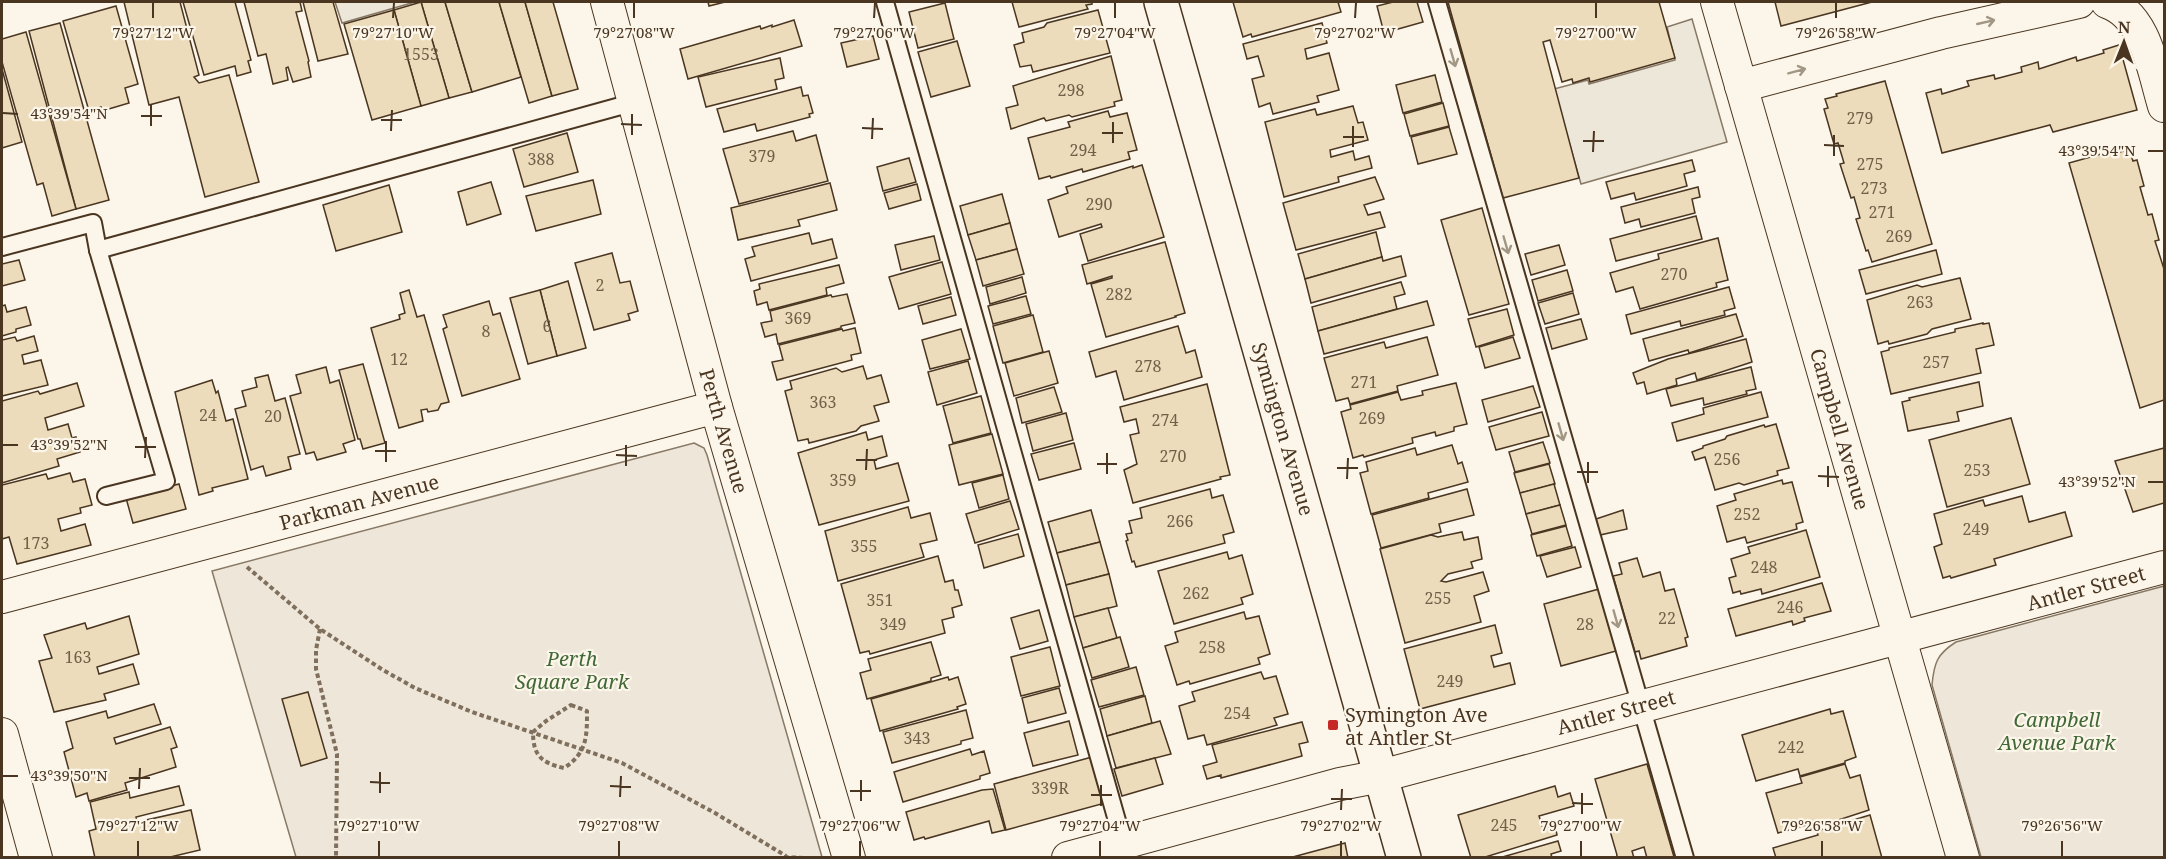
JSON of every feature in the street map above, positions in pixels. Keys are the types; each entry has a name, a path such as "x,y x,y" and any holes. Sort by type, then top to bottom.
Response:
{"street":[{"name":"Perth Avenue","path":"607,2 716,407 849,858"},
{"name":"Symington Avenue","path":"1161,2 1404,858"},
{"name":"Campbell Avenue","path":"1717,2 1963,858"},
{"path":"1741,86 1941,33 2079,2"},
{"path":"2107,2 2127,13 2143,36 2164,106"},
{"name":"Parkman Avenue","path":"2,597 716,407"},
{"name":"Antler Street","path":"1068,858 1125,851 1340,784 1381,776 2164,567"},
{"path":"2,734 36,858"}],"lane":[{"path":"885,2 1125,851"},
{"path":"1437,2 1685,858"},
{"path":"98,250 635,102"},
{"path":"2,247 93,223 98,250 166,481 106,496"}],"path":[{"path":"244,565 320,629 415,688 472,712 622,763 715,813 785,857 804,858"},
{"path":"320,629 316,650 316,669 337,754 336,858"},
{"path":"571,705 587,711 587,735 583,749 576,760 564,768 549,765 536,754 533,732 571,705"}],"green space":[{"name":"Perth Square Park","path":"694,443 704,448 707,455 822,857 296,857 212,571"},
{"name":"Campbell Avenue Park","path":"2164,586 2164,857 1981,857 1932,685 1935,665 1941,655 1956,642"}],"shaded area":[{"path":"335,2 415,2 342,23"},
{"path":"1692,19 1727,142 1581,184 1554,89 1588,80 1589,84 1675,60 1667,27"}],"building":[{"path":"124,2 180,2 199,75 194,77 199,83 229,75 259,182 205,197 179,97 149,105"},
{"path":"183,2 235,2 251,60 248,61 251,72 237,76 235,66 204,75"},
{"path":"244,2 300,2 302,11 296,12 311,77 293,82 288,67 286,68 288,80 273,84 266,54 258,56"},
{"path":"303,2 333,2 348,54 318,61"},
{"path":"421,2 445,2 472,92 449,98"},
{"path":"421,2 449,98 421,106 394,10"},
{"path":"445,2 499,2 521,77 472,92"},
{"path":"499,2 525,2 552,96 529,103"},
{"path":"525,2 553,2 578,89 552,96"},
{"path":"708,2 725,2 709,6"},
{"path":"1012,2 1092,2 1092,4 1086,5 1088,9 1019,27"},
{"path":"1233,2 1338,2 1341,12 1252,37 1251,34 1243,37"},
{"path":"1393,2 1417,2 1423,22 1384,33 1377,6"},
{"path":"1448,2 1659,2 1675,58 1590,82 1589,78 1573,83 1572,79 1562,82 1550,40 1543,42 1579,178 1503,198"},
{"path":"1775,2 1872,2 1781,26"},
{"path":"945,3 954,39 918,48 909,12"},
{"path":"116,6 138,84 125,88 129,103 102,111 101,107 89,111 63,21"},
{"path":"394,10 421,106 372,120 344,24"},
{"path":"1098,10 1110,53 1033,72 1031,65 1020,67 1014,45 1024,42 1022,33 1044,27 1047,23"},
{"path":"794,20 802,46 688,79 680,49 760,26 761,29"},
{"path":"60,23 109,200 76,209 29,31"},
{"path":"1322,23 1327,43 1305,49 1307,59 1329,53 1339,90 1317,96 1319,102 1273,114 1270,103 1259,107 1252,79 1264,76 1258,56 1247,59 1243,44"},
{"path":"26,32 76,209 52,216 43,183 37,185 2,62 2,39"},
{"path":"873,36 879,59 847,67 841,43"},
{"path":"957,41 970,86 931,97 918,52"},
{"path":"2119,45 2137,110 2053,132 2050,125 1942,153 1926,93 1941,89 1942,94 1969,86 1967,81 1994,75 1995,79 2022,72 2021,67 2038,62 2039,69 2076,57 2077,61 2104,53 2103,50"},
{"path":"1111,56 1122,100 1114,102 1115,106 1072,117 1069,115 1046,121 1044,118 1011,129 1006,108 1018,105 1013,86"},
{"path":"780,58 784,78 775,80 777,89 706,107 698,77"},
{"path":"2,69 22,142 2,148"},
{"path":"1435,75 1442,102 1403,113 1396,85"},
{"path":"1885,81 1932,244 1872,262 1856,219 1860,218 1854,197 1851,198 1840,164 1844,163 1838,143 1834,144 1824,109 1828,108 1825,99"},
{"path":"801,87 803,96 808,95 813,113 809,114 810,117 757,131 755,124 724,132 717,109"},
{"path":"1443,103 1449,126 1410,136 1404,114"},
{"path":"1353,106 1358,123 1363,122 1368,140 1330,150 1331,157 1353,151 1355,160 1369,156 1372,168 1338,177 1339,182 1284,197 1265,122 1315,109 1317,115"},
{"path":"1108,111 1110,117 1127,113 1137,150 1128,152 1130,159 1083,172 1082,169 1039,179 1028,138 1070,127 1068,122"},
{"path":"1449,127 1457,154 1418,164 1411,137"},
{"path":"793,131 796,141 816,135 828,181 739,204 723,149"},
{"path":"567,133 578,172 524,187 513,149"},
{"path":"2119,149 2120,152 2129,149 2133,161 2137,160 2144,186 2140,187 2148,215 2152,214 2159,240 2155,241 2164,269 2164,400 2140,408 2069,163"},
{"path":"909,158 916,182 883,191 877,167"},
{"path":"1692,160 1695,171 1684,174 1687,186 1636,200 1634,193 1611,199 1606,182"},
{"path":"1142,165 1164,237 1088,261 1080,234 1102,227 1101,224 1059,237 1048,200 1068,193 1066,187"},
{"path":"1375,177 1384,199 1364,205 1368,215 1380,212 1385,227 1296,250 1283,203"},
{"path":"593,180 601,214 536,231 526,196"},
{"path":"491,182 501,214 467,225 458,192"},
{"path":"830,183 837,210 798,220 800,226 738,240 731,208"},
{"path":"917,184 921,200 889,209 884,193"},
{"path":"389,185 402,232 336,251 323,205"},
{"path":"1698,187 1700,197 1692,199 1695,213 1641,227 1639,219 1625,223 1621,207"},
{"path":"1002,194 1010,223 968,235 960,206"},
{"path":"1482,208 1509,304 1469,315 1441,220"},
{"path":"1696,216 1702,239 1616,261 1610,239"},
{"path":"1010,223 1017,249 976,260 968,235"},
{"path":"1376,232 1382,257 1305,279 1298,254"},
{"path":"809,233 812,244 832,239 837,258 751,281 745,259 755,256 752,247"},
{"path":"934,236 940,260 901,270 895,245"},
{"path":"1718,238 1728,280 1716,283 1717,287 1640,309 1633,287 1616,292 1610,273 1659,259 1658,254"},
{"path":"1165,242 1185,313 1106,337 1091,284 1112,278 1112,276 1087,284 1082,265"},
{"path":"1559,245 1565,265 1531,275 1525,254"},
{"path":"1017,249 1024,274 983,286 976,260"},
{"path":"1936,250 1942,274 1866,294 1859,270"},
{"path":"612,253 620,283 630,281 638,311 628,314 630,320 594,330 575,263"},
{"path":"1401,256 1406,276 1311,303 1305,279 1382,257 1383,261"},
{"path":"19,260 25,280 2,286 2,264"},
{"path":"942,262 951,294 899,309 889,277"},
{"path":"839,265 844,283 826,288 827,295 769,310 767,302 757,305 754,291 760,289 759,284"},
{"path":"1567,270 1573,291 1538,301 1532,280"},
{"path":"1022,277 1026,293 990,304 986,287"},
{"path":"1960,278 1971,319 1932,329 1927,334 1889,344 1888,341 1878,344 1867,300 1917,285 1922,287"},
{"path":"568,281 586,348 557,356 540,290"},
{"path":"1401,282 1405,294 1394,297 1397,309 1318,331 1312,307"},
{"path":"1729,287 1735,308 1724,311 1725,315 1681,326 1680,321 1631,334 1626,315"},
{"path":"409,290 417,317 424,315 449,402 441,404 438,410 428,412 427,409 421,410 423,421 399,428 371,328 400,319 399,315 405,313 400,293"},
{"path":"540,290 557,356 528,364 510,298"},
{"path":"1573,293 1579,314 1545,324 1538,303"},
{"path":"847,294 855,323 778,344 776,334 765,337 761,323 772,321 770,311 831,295 832,297"},
{"path":"1026,296 1031,314 993,324 988,306"},
{"path":"951,297 956,315 923,324 918,306"},
{"path":"489,301 493,315 500,313 520,379 462,396 443,329 447,327 443,315"},
{"path":"1427,301 1434,325 1324,354 1318,331"},
{"path":"5,305 7,312 26,307 31,325 2,336 2,306"},
{"path":"1507,309 1514,335 1476,347 1468,319"},
{"path":"1736,314 1743,336 1689,353 1688,350 1649,361 1643,339"},
{"path":"1033,315 1043,352 1003,363 993,326"},
{"path":"1581,319 1587,339 1552,349 1546,328"},
{"path":"1989,323 1994,345 1976,349 1981,373 1891,394 1881,352 1955,332 1955,329"},
{"path":"1178,326 1186,353 1195,350 1202,377 1124,400 1116,371 1096,377 1089,352"},
{"path":"855,328 861,353 851,355 852,360 777,380 772,362 783,360 779,345 842,329 843,331"},
{"path":"961,329 970,359 930,369 922,340"},
{"path":"34,336 38,351 22,355 24,364 41,360 48,385 2,396 2,340 15,337 17,341"},
{"path":"1427,337 1438,375 1397,386 1398,391 1350,404 1348,398 1336,401 1324,358 1384,342 1386,348"},
{"path":"1513,337 1520,358 1485,368 1479,347"},
{"path":"1746,339 1752,362 1697,380 1695,373 1676,379 1677,385 1647,394 1644,382 1637,384 1633,373 1668,359"},
{"path":"1049,351 1058,383 1014,396 1005,363"},
{"path":"968,361 977,393 937,405 928,372"},
{"path":"363,364 385,443 363,449 358,439 339,370"},
{"path":"863,366 867,379 881,375 889,402 874,406 879,421 861,426 856,431 809,443 808,439 798,441 785,391 792,389 790,381 836,368 842,372"},
{"path":"326,367 330,383 339,380 355,440 343,444 346,452 317,460 314,452 306,454 290,396 301,393 296,375"},
{"path":"1751,367 1756,389 1746,391 1747,394 1704,405 1703,398 1671,406 1666,389"},
{"path":"268,375 275,401 285,398 300,454 288,457 291,469 266,476 263,466 251,470 235,409 246,406 242,391 257,387 255,378"},
{"path":"212,380 216,393 218,391 226,421 233,419 248,479 212,488 213,491 199,495 175,392"},
{"path":"1979,382 1983,406 1957,412 1959,421 1908,431 1902,402 1910,400 1909,398"},
{"path":"77,383 84,406 45,418 48,430 68,424 72,438 76,437 80,452 57,459 59,466 2,483 2,401 38,391 40,394"},
{"path":"1456,383 1467,424 1454,427 1454,431 1436,436 1435,432 1412,438 1413,443 1353,458 1341,412 1351,409 1350,405 1398,392 1401,400 1423,395 1422,391"},
{"path":"1207,384 1230,475 1133,503 1124,470 1137,464 1130,435 1139,433 1136,419 1124,422 1120,407"},
{"path":"1533,386 1540,407 1488,422 1482,400"},
{"path":"1054,387 1062,412 1022,423 1016,398"},
{"path":"1761,392 1768,417 1677,441 1672,423 1704,414 1703,408"},
{"path":"981,396 991,433 953,443 943,406"},
{"path":"1542,412 1549,436 1496,450 1489,427"},
{"path":"1066,413 1073,440 1033,451 1026,424"},
{"path":"2011,418 2030,484 1947,507 1929,440"},
{"path":"1776,424 1789,468 1777,471 1778,475 1744,485 1739,483 1715,490 1705,457 1695,460 1692,452 1725,439 1727,436 1764,425 1765,427"},
{"path":"866,432 868,440 882,436 887,456 874,460 876,469 898,463 909,501 819,525 798,453"},
{"path":"992,434 1003,474 959,485 949,445"},
{"path":"1543,442 1550,463 1515,472 1509,452"},
{"path":"1074,443 1081,469 1039,480 1031,454"},
{"path":"1452,445 1458,464 1462,462 1468,482 1428,493 1429,498 1371,514 1360,473 1368,471 1366,462 1415,448 1417,455"},
{"path":"2164,448 2164,503 2133,512 2115,461"},
{"path":"1549,464 1555,484 1520,493 1514,473"},
{"path":"70,473 73,482 85,479 92,505 80,508 81,513 58,519 61,531 85,524 91,545 17,564 9,537 2,539 2,485 46,474 48,479"},
{"path":"1003,475 1009,499 979,508 972,483"},
{"path":"1782,480 1783,484 1792,482 1803,522 1796,524 1797,529 1747,543 1745,537 1727,542 1717,506 1736,500 1734,494"},
{"path":"179,484 186,509 133,523 126,498"},
{"path":"1554,484 1560,505 1526,514 1520,493"},
{"path":"1210,489 1212,498 1223,495 1234,532 1223,535 1225,543 1136,567 1134,561 1132,562 1126,534 1132,533 1129,521 1142,518 1140,508"},
{"path":"1467,489 1474,515 1439,524 1441,532 1381,548 1372,515"},
{"path":"2022,496 2029,522 2065,512 2072,536 1994,559 1996,565 1951,578 1950,576 1943,578 1934,547 1942,544 1934,514 1983,500 1985,506"},
{"path":"1010,501 1019,529 975,543 966,514"},
{"path":"1560,505 1566,525 1532,534 1526,514"},
{"path":"908,507 911,518 930,513 937,540 920,544 924,557 838,581 825,531"},
{"path":"1091,510 1100,542 1057,553 1048,522"},
{"path":"1623,510 1627,529 1600,535 1596,519"},
{"path":"1566,526 1572,546 1537,556 1531,535"},
{"path":"1806,530 1820,577 1762,594 1761,589 1741,594 1740,591 1733,593 1729,578 1736,576 1731,559 1750,553 1748,547"},
{"path":"1462,532 1464,540 1478,537 1482,559 1471,562 1473,568 1448,574 1441,581 1446,582 1483,572 1489,591 1474,596 1481,622 1405,643 1380,549 1431,535 1438,537"},
{"path":"1018,534 1024,556 984,568 978,545"},
{"path":"1100,542 1109,574 1066,585 1057,553"},
{"path":"1575,547 1581,567 1547,577 1540,556"},
{"path":"1227,552 1229,559 1242,555 1253,594 1241,598 1243,604 1174,624 1158,571"},
{"path":"938,556 945,582 953,580 962,605 952,608 954,617 942,620 945,633 870,654 869,651 860,653 841,584"},
{"path":"1637,558 1643,577 1660,572 1665,591 1674,589 1688,637 1685,638 1687,646 1641,659 1639,651 1635,652 1613,576 1622,574 1619,563"},
{"path":"1109,574 1117,606 1074,617 1066,585"},
{"path":"1822,583 1831,611 1804,618 1805,621 1793,625 1792,621 1736,636 1728,609"},
{"path":"1599,589 1616,651 1561,666 1544,604"},
{"path":"1108,608 1117,638 1083,648 1074,617"},
{"path":"1039,610 1048,641 1020,649 1011,618"},
{"path":"1244,612 1246,619 1259,616 1270,654 1258,658 1260,664 1190,684 1189,681 1177,685 1165,646 1178,642 1175,632"},
{"path":"129,616 139,654 97,667 99,674 133,664 139,684 104,694 106,700 54,712 39,661 52,658 44,635 85,623 87,629"},
{"path":"1495,625 1502,653 1491,656 1494,667 1510,663 1515,684 1420,709 1404,649"},
{"path":"1120,637 1129,667 1092,678 1083,648"},
{"path":"931,642 941,675 931,678 931,681 867,699 860,673 871,670 868,659"},
{"path":"1050,647 1060,686 1021,696 1011,657"},
{"path":"1136,667 1144,695 1099,707 1091,680"},
{"path":"1261,672 1264,679 1276,676 1288,714 1274,718 1277,725 1207,745 1204,735 1188,739 1179,706 1195,701 1192,692"},
{"path":"948,677 949,680 958,677 966,704 957,707 958,709 880,731 871,699"},
{"path":"1059,688 1066,713 1028,723 1022,698"},
{"path":"308,692 327,758 301,766 282,699"},
{"path":"1145,696 1152,723 1107,736 1100,709"},
{"path":"154,704 161,724 114,738 116,744 170,727 177,747 171,749 176,767 125,783 127,790 89,801 87,793 76,797 64,752 73,748 66,722 106,711 108,718"},
{"path":"1830,709 1831,714 1843,711 1856,757 1845,763 1800,776 1798,769 1756,781 1742,735"},
{"path":"966,710 973,738 961,741 961,744 892,763 883,732"},
{"path":"1069,721 1078,755 1033,766 1024,733"},
{"path":"1160,721 1171,754 1116,768 1107,736"},
{"path":"1302,722 1308,742 1299,744 1302,756 1221,778 1221,775 1207,779 1203,766 1217,762 1212,745"},
{"path":"970,749 972,755 984,751 990,773 980,776 980,779 903,802 894,772"},
{"path":"1092,757 1105,803 1006,830 994,784"},
{"path":"1155,758 1163,784 1122,796 1114,769"},
{"path":"1647,764 1674,857 1647,858 1644,847 1632,851 1634,858 1616,858 1595,779"},
{"path":"1845,764 1850,778 1860,775 1869,810 1814,828 1813,823 1778,833 1766,793 1802,783 1800,777"},
{"path":"179,786 184,805 136,817 137,822 191,810 200,850 166,858 95,858 89,831 96,829 90,802 129,792 130,798"},
{"path":"1555,786 1558,797 1570,793 1574,806 1539,816 1543,828 1555,825 1557,835 1482,858 1471,858 1458,815"},
{"path":"993,789 1005,830 992,833 989,821 914,840 906,812 982,790"},
{"path":"1870,815 1882,858 1776,858 1773,848 1818,835 1817,831"},
{"path":"1558,841 1561,851 1551,854 1552,858 1499,858"},
{"path":"1345,843 1348,858 1289,858"}],"place":[{"name":"Symington Ave at Antler St","path":"1333,725"}]}
